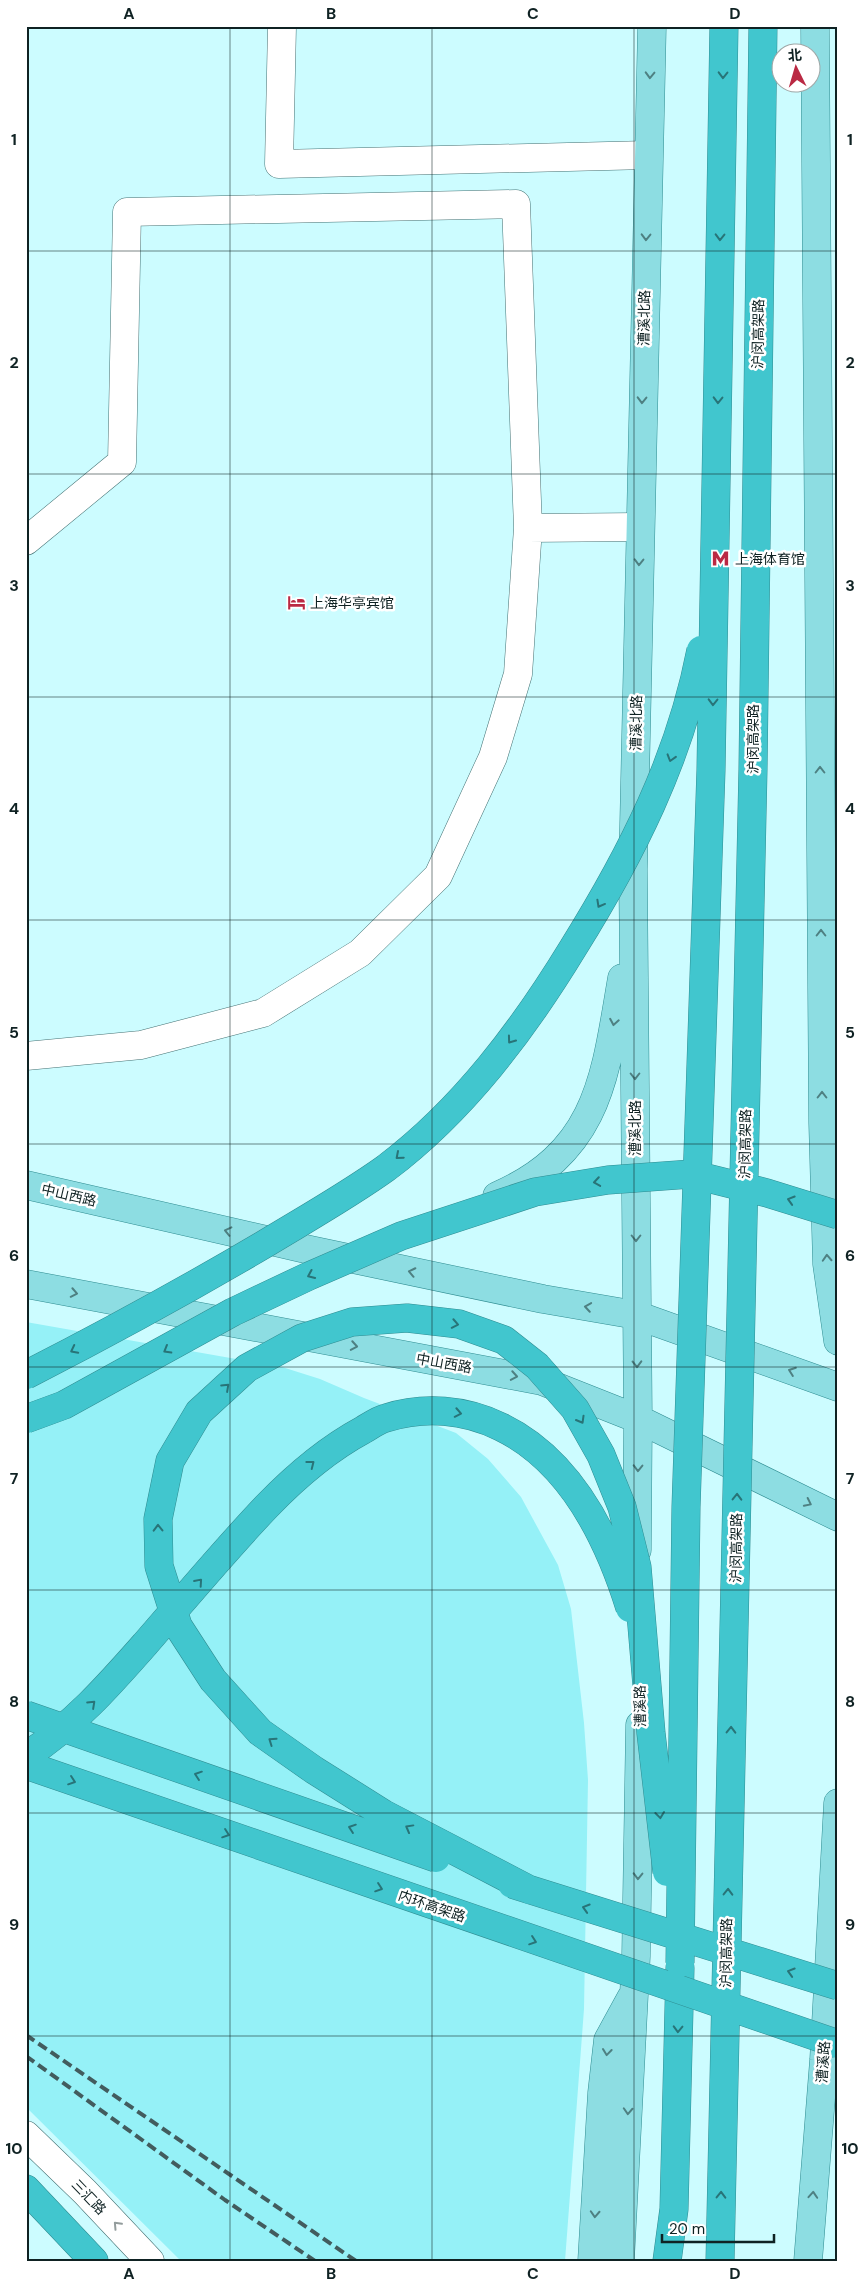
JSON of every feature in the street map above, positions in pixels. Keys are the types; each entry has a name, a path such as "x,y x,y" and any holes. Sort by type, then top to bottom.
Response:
{"highway":[{"path":"672,2261 680,1963 686,1507 711,770 724,26"},
{"name":"沪闵高架路","path":"720,2261 753,769 763,26"},
{"path":"26,1375 209,1276 321,1210 386,1167 446,1114 501,1054 545,994 596,911 639,834 668,767 693,688 715,575"},
{"path":"26,1419 64,1405 233,1312 309,1276 400,1236 535,1192 608,1180 691,1174 767,1193 838,1215"},
{"path":"530,1890 384,1814 314,1770 260,1732 213,1680 178,1626 159,1566 158,1519 170,1461 199,1412 247,1368 302,1338 352,1322 407,1318 459,1324 504,1340 537,1366 574,1409 601,1455 622,1507 637,1567 657,1790 680,1963"},
{"path":"26,1756 52,1739 96,1700 245,1529 297,1475 338,1443 385,1418 436,1409 483,1418 523,1438 558,1469 584,1505 607,1544 633,1616 646,1680"},
{"path":"26,1715 530,1890 838,1986"},
{"name":"内环高架路","path":"26,1765 838,2044"},
{"path":"26,2189 94,2261"},
{"path":"667,2261 674,2209"},
{"path":"721,2222 727,2261"}],"main road":[{"name":"漕溪北路","path":"638,1419 633,869 652,26"},
{"path":"815,26 822,1123 827,1264 838,1341"},
{"path":"310,1250 364,1241 470,1209 520,1186 555,1161 571,1144 590,1112 607,1062 622,975 633,869"},
{"name":"中山西路","path":"26,1185 310,1250 543,1299 636,1315 838,1387"},
{"name":"中山西路","path":"26,1284 542,1381 638,1419 838,1517"},
{"name":"漕溪路","path":"620,2261 634,1992 641,1749 637,1544 638,1419"},
{"name":"漕溪路","path":"808,2261 824,2060 838,1803"},
{"name":"漕溪路","path":"592,2261 602,2093 608,2040 634,1992"}],"street":[{"path":"282,26 279,164 648,155"},
{"path":"26,541 122,462 127,212 516,204 528,528 518,674 493,757 438,876 360,953 263,1013 141,1045 26,1056"},
{"path":"528,528 640,527"},
{"name":"三汇路","path":"26,2135 85,2192 150,2261"}],"shaded area":[{"path":"26,1322 282,1367 320,1379 456,1433 488,1459 521,1497 558,1565 571,1609 584,1723 588,1780 584,2009 565,2261 181,2261 26,2107"}],"railway":[{"path":"26,2035 356,2261"},
{"path":"26,2056 225,2200 315,2261"}],"place":[{"name":"上海体育馆","path":"721,559"},
{"name":"上海华亭宾馆","path":"296,603"}]}
